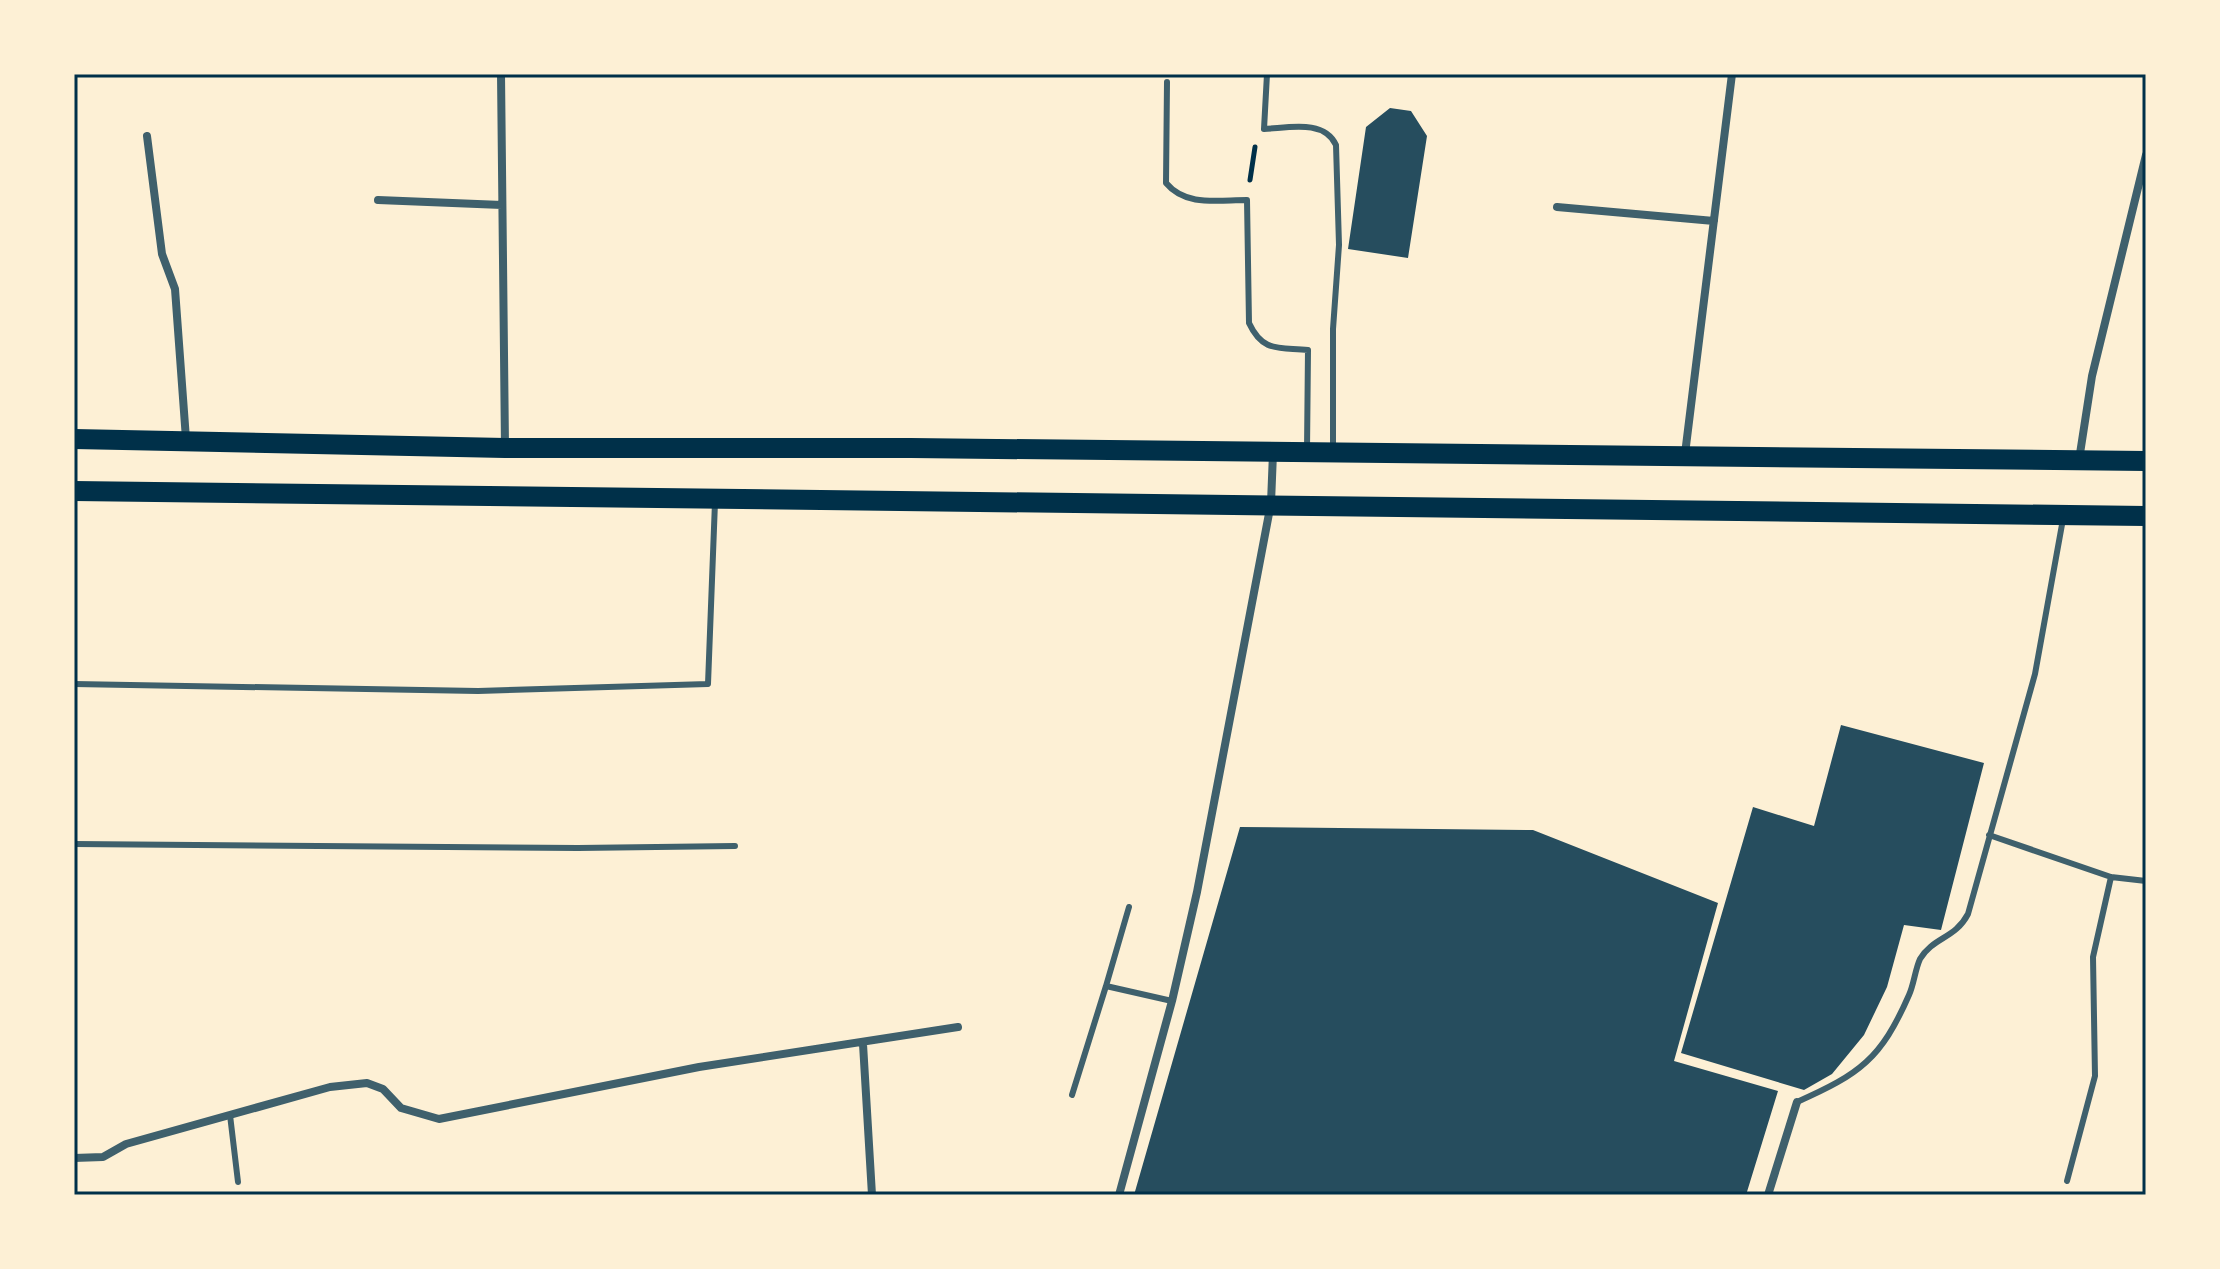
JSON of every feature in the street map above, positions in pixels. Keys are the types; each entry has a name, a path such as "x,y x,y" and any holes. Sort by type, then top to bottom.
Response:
{"main road":[{"path":"74,439 505,448 2146,461"},
{"path":"74,491 1271,503 2146,516"}],"street":[{"path":"501,74 505,448"},
{"path":"1684,459 1732,74"},
{"path":"147,136 162,254 175,289 186,440"},
{"path":"2078,461 2092,376 2146,155"},
{"path":"378,200 502,205"},
{"path":"1557,207 1714,221"},
{"path":"1119,1195 1172,1001 1197,892 1271,503 1273,453"},
{"path":"74,1158 103,1157 126,1144 330,1087 367,1083 383,1089 401,1108 439,1119 699,1067 958,1027"},
{"path":"863,1044 872,1195"},
{"path":"1768,1195 1797,1102"}],"lane":[{"path":"1267,74 1264,129 1317,127 1331,135 1336,145 1339,245 1333,329 1333,454"},
{"path":"1167,82 1166,183 1180,197 1189,200 1247,200 1249,323 1257,340 1266,346 1308,350 1307,454"},
{"path":"74,684 478,691 708,684 715,498"},
{"path":"1797,1102 1842,1082 1886,1045 1911,992 1919,961 1930,946 1953,935 1968,914 2035,674 2063,515"},
{"path":"1989,835 2111,877 2146,881"},
{"path":"74,844 578,848 735,846"},
{"path":"2067,1181 2095,1076 2093,957 2111,877"},
{"path":"1072,1095 1129,907"},
{"path":"1106,986 1172,1001"},
{"path":"230,1115 238,1182"}],"path":[{"path":"1247,200 1255,141 1264,129"}],"building":[{"path":"1390,108 1411,111 1427,136 1408,258 1348,249 1366,127"},
{"path":"1841,725 1984,763 1941,930 1904,925 1887,987 1864,1035 1832,1074 1804,1090 1681,1053 1753,807 1814,826"},
{"path":"1240,827 1533,830 1718,903 1674,1061 1778,1091 1746,1195 1134,1195"}]}
